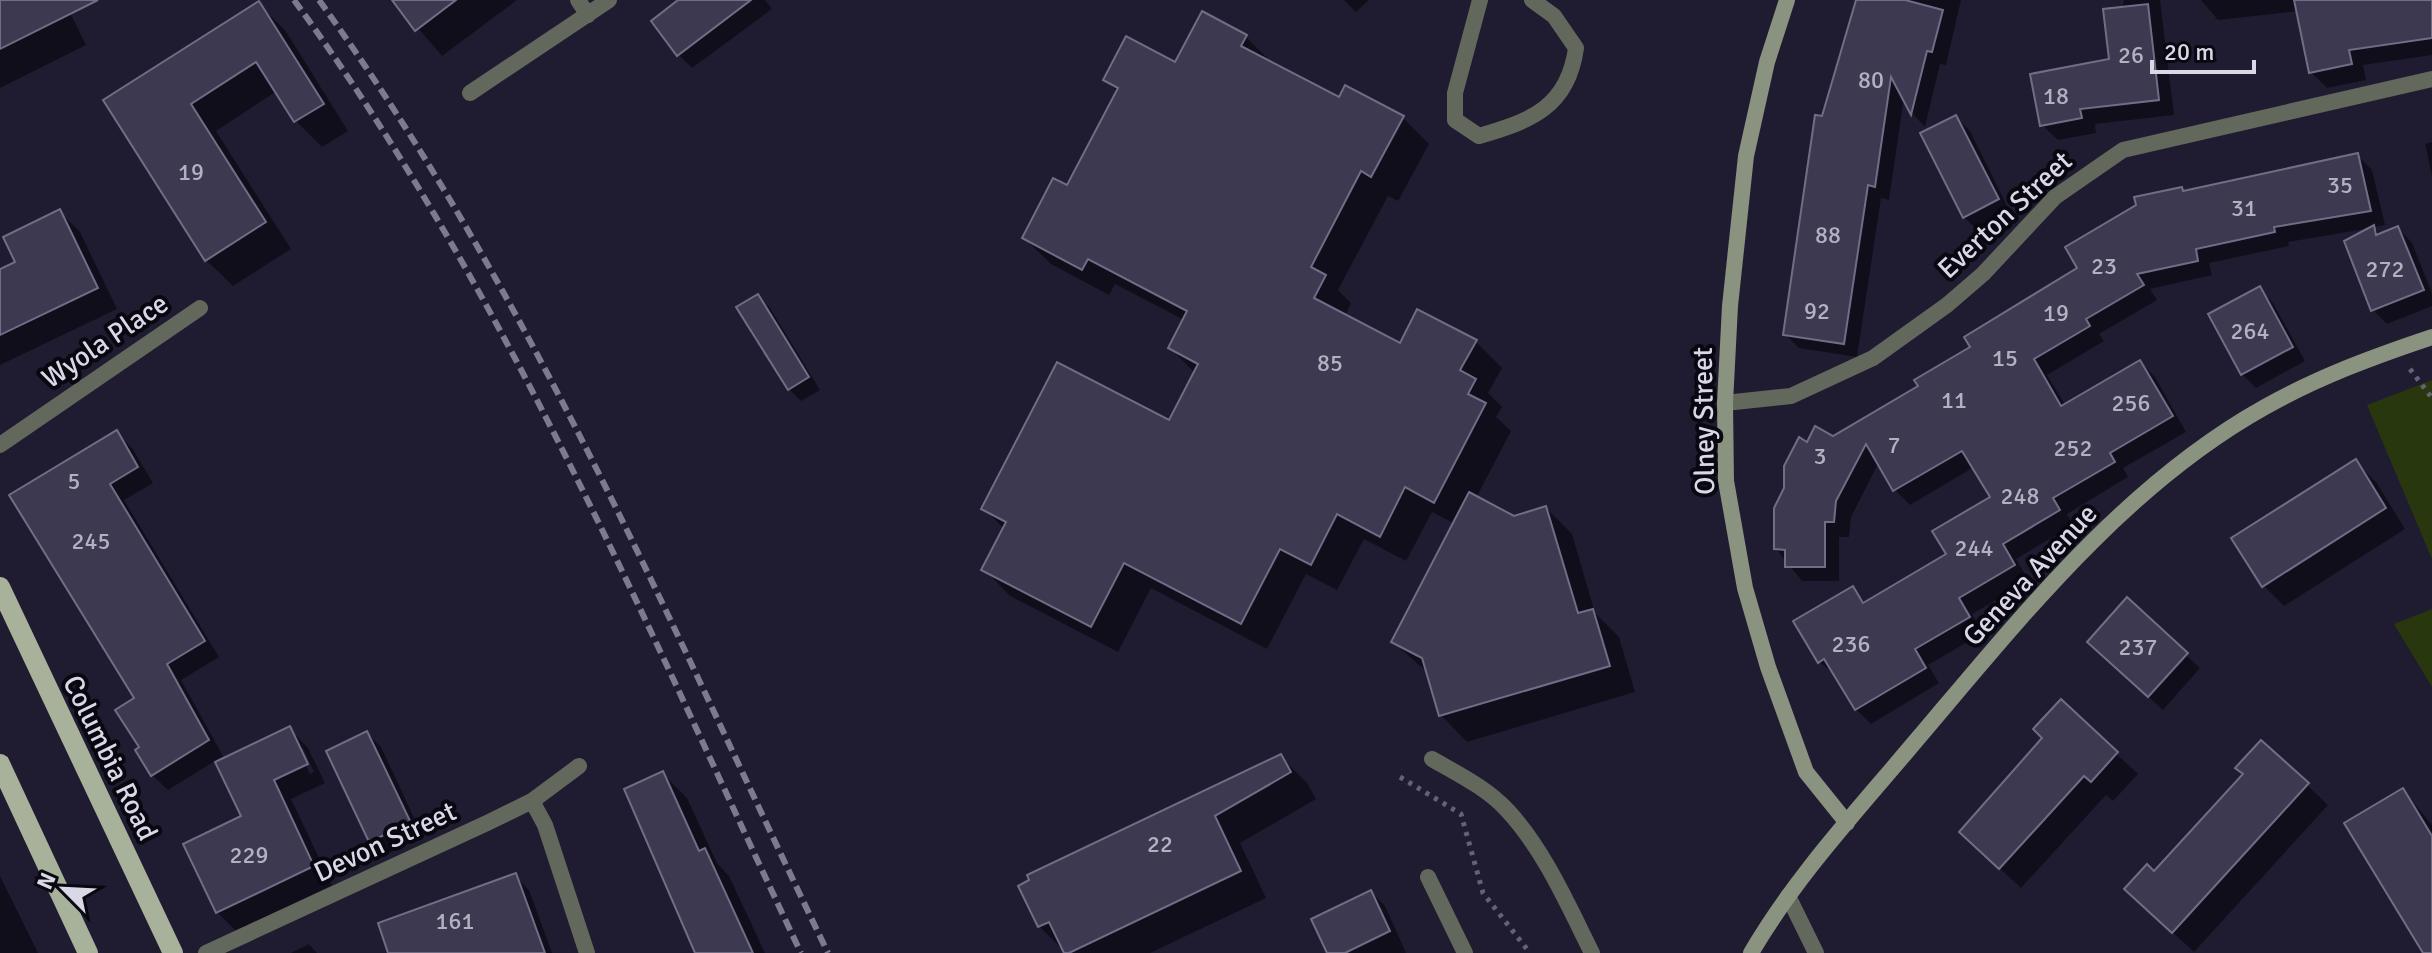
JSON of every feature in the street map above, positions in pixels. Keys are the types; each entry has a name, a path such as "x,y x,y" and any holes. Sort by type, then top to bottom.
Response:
{"main road":[{"name":"Olney Street","path":"1787,0 1767,62 1746,156 1730,306 1725,403 1726,481 1745,588 1768,667 1806,772 1847,823"},
{"name":"Geneva Avenue","path":"1751,953 1788,896 1847,823 1964,684 2104,530 2191,456 2265,407 2370,357 2432,337"},
{"name":"Columbia Road","path":"0,587 173,953"},
{"path":"0,764 88,953"}],"street":[{"path":"578,0 588,15"},
{"path":"470,93 609,0"},
{"path":"1480,0 1455,93 1455,120 1479,136 1535,116 1558,98 1573,76 1576,48 1554,16 1532,0"},
{"name":"Everton Street","path":"1725,403 1791,396 1873,358 1947,305 1983,274 2055,197 2123,150 2432,79"},
{"name":"Wyola Place","path":"0,445 200,308"},
{"path":"1432,759 1476,785 1507,810 1548,869 1592,953"},
{"name":"Devon Street","path":"206,953 532,801 579,766"},
{"path":"532,801 545,825 587,953"},
{"path":"1428,877 1465,953"},
{"path":"1788,896 1816,953"}],"path":[{"path":"2395,349 2432,398"},
{"path":"1400,777 1461,814 1483,893 1530,953"}],"green space":[{"path":"2432,380 2432,559 2367,405"},
{"path":"2432,609 2432,687 2394,624"}],"building":[{"path":"0,0 98,0 0,49"},
{"path":"392,0 456,0 415,31"},
{"path":"678,0 751,0 677,56 651,21"},
{"path":"1856,0 1905,0 1943,10 1932,52 1927,51 1911,115 1891,77 1875,187 1868,185 1844,344 1783,335 1815,115 1822,116"},
{"path":"2294,0 2432,0 2432,38 2349,50 2352,64 2309,73"},
{"path":"259,1 324,104 294,122 256,62 191,104 266,222 205,261 103,100"},
{"path":"2148,4 2159,100 2080,109 2082,118 2040,126 2030,74 2109,59 2103,9"},
{"path":"1202,11 1247,35 1241,46 1339,97 1345,85 1404,116 1371,177 1361,171 1311,267 1326,275 1314,298 1400,343 1417,309 1477,340 1460,370 1476,379 1468,394 1486,403 1434,503 1405,487 1380,537 1337,514 1311,565 1280,549 1241,624 1124,563 1091,627 981,570 1006,522 981,509 1057,362 1169,420 1198,364 1168,348 1187,311 1088,259 1082,270 1022,238 1053,178 1067,185 1118,88 1103,80 1126,36 1175,62"},
{"path":"1956,115 1999,199 1963,218 1920,133"},
{"path":"2358,153 2371,211 2274,227 2275,232 2196,249 2198,261 2137,274 2144,285 2086,319 2090,326 2034,359 2061,406 2140,360 2173,416 2110,453 2115,462 2053,498 2060,510 2003,544 2015,565 1959,598 1970,617 1915,649 1926,668 1855,710 1824,659 1818,663 1793,621 1853,586 1863,603 1946,554 1932,531 1990,497 1962,451 1893,491 1866,444 1836,501 1834,522 1825,522 1825,567 1785,567 1785,550 1774,549 1774,508 1784,488 1784,466 1799,437 1807,442 1815,426 1833,436 1918,386 1914,380 1970,347 1964,337 2077,268 2065,247 2136,205 2134,197 2182,187 2183,191"},
{"path":"60,209 98,288 0,335 0,269 15,262 3,237"},
{"path":"2374,225 2376,235 2398,226 2424,290 2371,311 2344,241"},
{"path":"2260,286 2293,347 2241,375 2208,314"},
{"path":"758,294 809,377 788,390 736,307"},
{"path":"117,430 138,467 110,484 205,641 167,664 209,740 151,776 135,750 139,747 115,710 134,698 9,495"},
{"path":"2356,459 2386,508 2262,587 2231,538"},
{"path":"1469,492 1514,516 1546,506 1578,613 1593,609 1610,666 1439,716 1422,658 1391,642"},
{"path":"2127,597 2188,653 2148,697 2087,642"},
{"path":"2061,699 2118,752 2091,782 2084,776 1999,869 1959,832 2042,738 2033,729"},
{"path":"290,726 308,764 274,780 314,866 216,913 183,844 241,816 215,762"},
{"path":"367,731 411,823 369,842 326,751"},
{"path":"2261,740 2309,783 2172,933 2124,889 2147,864 2154,871 2243,774 2235,768"},
{"path":"1281,754 1291,772 1215,816 1241,871 1069,953 1064,953 1049,922 1038,927 1018,886 1029,880 1027,875"},
{"path":"663,771 699,851 705,848 753,953 695,953 624,789"},
{"path":"2403,788 2432,836 2432,953 2423,953 2344,823"},
{"path":"516,873 545,953 388,953 378,923"},
{"path":"1371,890 1390,931 1345,953 1327,953 1311,919"}],"railway":[{"path":"294,0 371,111 441,226 507,344 629,586 801,953"},
{"path":"319,0 396,112 532,345 654,586 828,953"}]}
